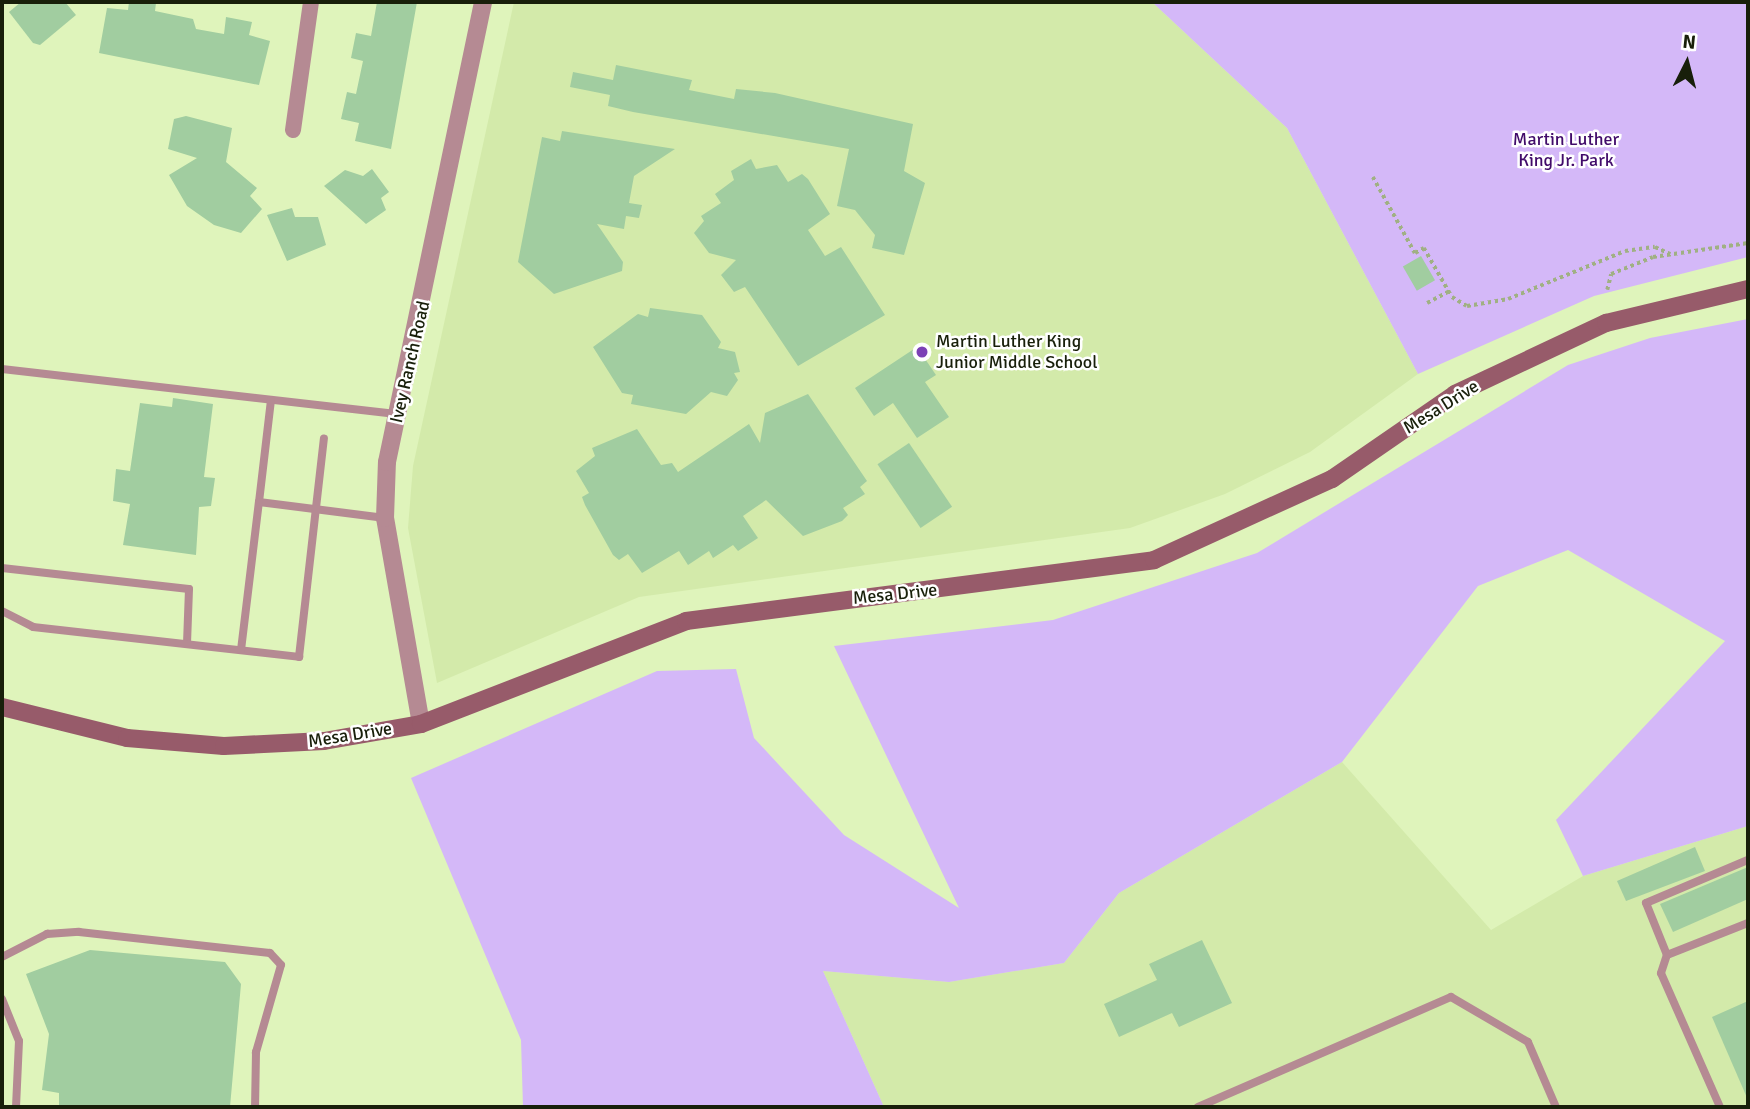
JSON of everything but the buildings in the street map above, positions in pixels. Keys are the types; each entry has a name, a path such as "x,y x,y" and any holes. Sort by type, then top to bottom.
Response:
{"main road":[{"name":"Mesa Drive","path":"2,707 127,738 224,746 324,741 421,724 686,621 1154,560 1332,479 1455,394 1606,323 1748,289"}],"street":[{"path":"293,130 311,2"},
{"name":"Ivey Ranch Road","path":"421,724 385,518 398,414 483,2"}],"lane":[{"path":"2,369 398,414"},
{"path":"241,650 271,400"},
{"path":"2,611 33,627 299,657 324,438"},
{"path":"259,502 385,518"},
{"path":"2,568 189,589 187,645"},
{"path":"1720,1107 1661,973 1667,956 1646,903 1748,860"},
{"path":"1667,956 1748,923"},
{"path":"2,957 47,934 79,932 270,953 281,965 256,1052 255,1107"},
{"path":"1198,1107 1451,997 1528,1042 1556,1107"},
{"path":"2,999 19,1041 16,1107"}],"path":[{"path":"1373,177 1415,253 1424,248 1450,291 1467,306 1482,306 1625,251 1655,247 1670,254"},
{"path":"1606,290 1611,274 1670,254 1748,243"},
{"path":"1427,303 1450,291"}],"shaded area":[{"name":"Martin Luther King Junior Middle School","path":"514,2 1152,2 1287,128 1418,374 1310,452 1225,494 1130,528 639,597 437,683 408,528 413,466"},
{"path":"1342,762 1491,930 1583,876 1748,826 1748,1107 884,1107 823,971 949,982 1064,963 1119,893"}],"green space":[{"name":"Martin Luther King Jr. Park","path":"1152,2 1748,2 1748,257 1594,296 1418,374 1287,128"},
{"path":"1748,319 1748,826 1583,876 1556,820 1725,641 1568,550 1478,586 1342,762 1119,893 1064,963 949,982 823,971 884,1107 523,1107 521,1040 411,778 657,671 736,669 754,738 844,835 959,908 834,646 1053,620 1257,553 1568,365 1650,338"}],"place":[{"name":"Martin Luther King Junior Middle School","path":"922,352"}]}
